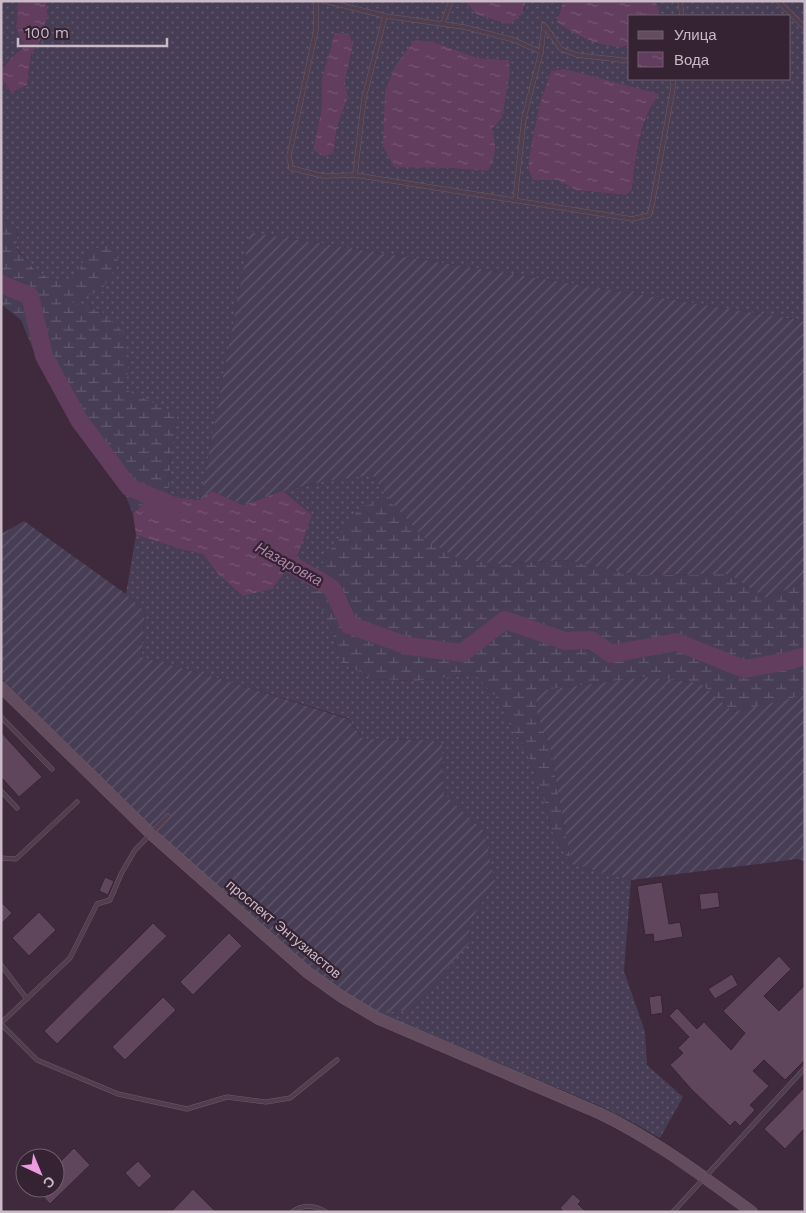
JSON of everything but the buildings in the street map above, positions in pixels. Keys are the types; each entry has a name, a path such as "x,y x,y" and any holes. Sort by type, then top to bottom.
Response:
{"street":[{"name":"проспект Энтузиастов","path":"1,687 151,834 307,972 342,997 378,1019 629,1127 655,1143 752,1212"}],"lane":[{"path":"316,1 316,30 289,156 291,168 323,176 355,175 632,220 649,216 673,80"},
{"path":"325,1 385,16 443,23 514,40 541,52"},
{"path":"443,23 451,1"},
{"path":"680,1 682,15"},
{"path":"778,1 805,28"},
{"path":"355,175 364,98 385,16"},
{"path":"514,200 524,118 541,52 544,25 561,49 577,55 628,62"},
{"path":"1,717 52,769"},
{"path":"1,792 17,808"},
{"path":"1,858 16,859 77,802"},
{"path":"168,816 135,850 121,874 110,900 96,904 70,958 1,1023 36,1060 118,1094 187,1109 227,1097 266,1102 290,1098 337,1060"},
{"path":"1,965 27,999"},
{"path":"673,1212 805,1068"},
{"path":"292,1212 296,1209 313,1206 326,1212"}],"green space":[{"path":"1,1 18,1 16,28 24,47 1,70"},
{"path":"46,1 419,1 425,3 427,1 465,1 476,14 524,11 526,1 563,1 557,22 625,47 628,46 628,80 791,80 791,15 659,15 655,1 805,1 805,321 250,232 200,500 168,496 177,414 125,390 129,359 102,312 70,302 102,289 119,262 110,242 88,253 73,281 53,281 34,269 16,248 18,230 1,219 1,77 11,93 27,85 31,54 39,44 48,15","holes":["434,42 478,58 509,60 502,118 492,129 488,171 448,168","353,45 345,82 348,97 337,127 333,153 313,148 321,112 322,79","551,71 658,94 643,129 637,152 632,190 626,195 575,190 558,180 528,168 540,103"]},
{"path":"1,219 18,230 16,249 34,269 53,281 73,281 88,253 110,242 119,262 102,290 71,302 102,312 123,332 129,359 126,390 177,414 168,496 150,497 133,514 124,492 72,423 36,357 21,320 1,304"},
{"path":"250,232 805,321 805,582 766,598 728,574 636,575 565,560 499,564 459,559 425,539 392,503 373,476 339,479 307,485 243,505 212,491 200,500"},
{"path":"373,476 392,503 387,500 330,626 341,663 375,679 416,681 475,674 502,704 510,727 524,745 541,789 552,831 571,864 631,880 624,971 645,1032 647,1065 683,1097 660,1138 600,1106 380,1014 469,943 470,921 495,882 484,831 443,793 442,744 431,740 363,739 348,718 228,681 141,657 145,612 126,594 136,535 203,554 218,574 312,515 283,491 343,477"},
{"path":"388,500 425,539 499,564 565,560 636,575 728,574 766,598 805,582 805,695 733,712 700,683 645,677 536,691 537,715 550,746 571,864 552,831 541,789 524,745 510,727 502,704 475,674 416,681 375,679 341,663 330,626 311,587 326,556 360,507"},
{"path":"24,521 126,594 145,612 141,657 228,681 348,719 363,739 431,740 442,744 443,793 484,831 495,882 470,921 469,943 413,1009 380,1014 344,992 309,966 152,828 1,678 1,534"},
{"path":"645,677 700,683 733,712 805,695 805,861 797,859 631,880 571,864 550,746 537,715 536,691"}],"water":[{"path":"18,1 46,1 48,15 39,44 31,54 27,85 11,93 1,77 1,70 24,47 16,28"},
{"path":"465,1 526,1 520,15 508,24 476,14"},
{"path":"563,1 655,1 659,10 659,15 628,15 628,46 611,46 591,41 557,22"},
{"path":"335,33 349,33 353,45 345,82 348,97 337,127 333,154 322,156 313,149 321,112 322,79"},
{"path":"415,40 434,42 478,58 509,60 510,72 502,118 492,129 495,150 488,171 394,167 383,146 385,92 395,66"},
{"path":"565,69 659,94 652,105 643,128 637,153 632,190 626,195 575,190 558,180 533,180 528,168 540,103 551,71"},
{"path":"212,491 243,505 283,491 312,515 298,554 272,589 243,596 218,574 203,554 136,535 133,514 150,497 168,496 200,500"}],"waterway":[{"name":"Назаровка","path":"1,284 30,296 44,356 79,420 129,487 174,506"},
{"name":"Назаровка","path":"270,552 332,588 349,625 408,646 462,653 505,620 565,641 591,640 611,654 677,642 744,669 805,656"}]}
